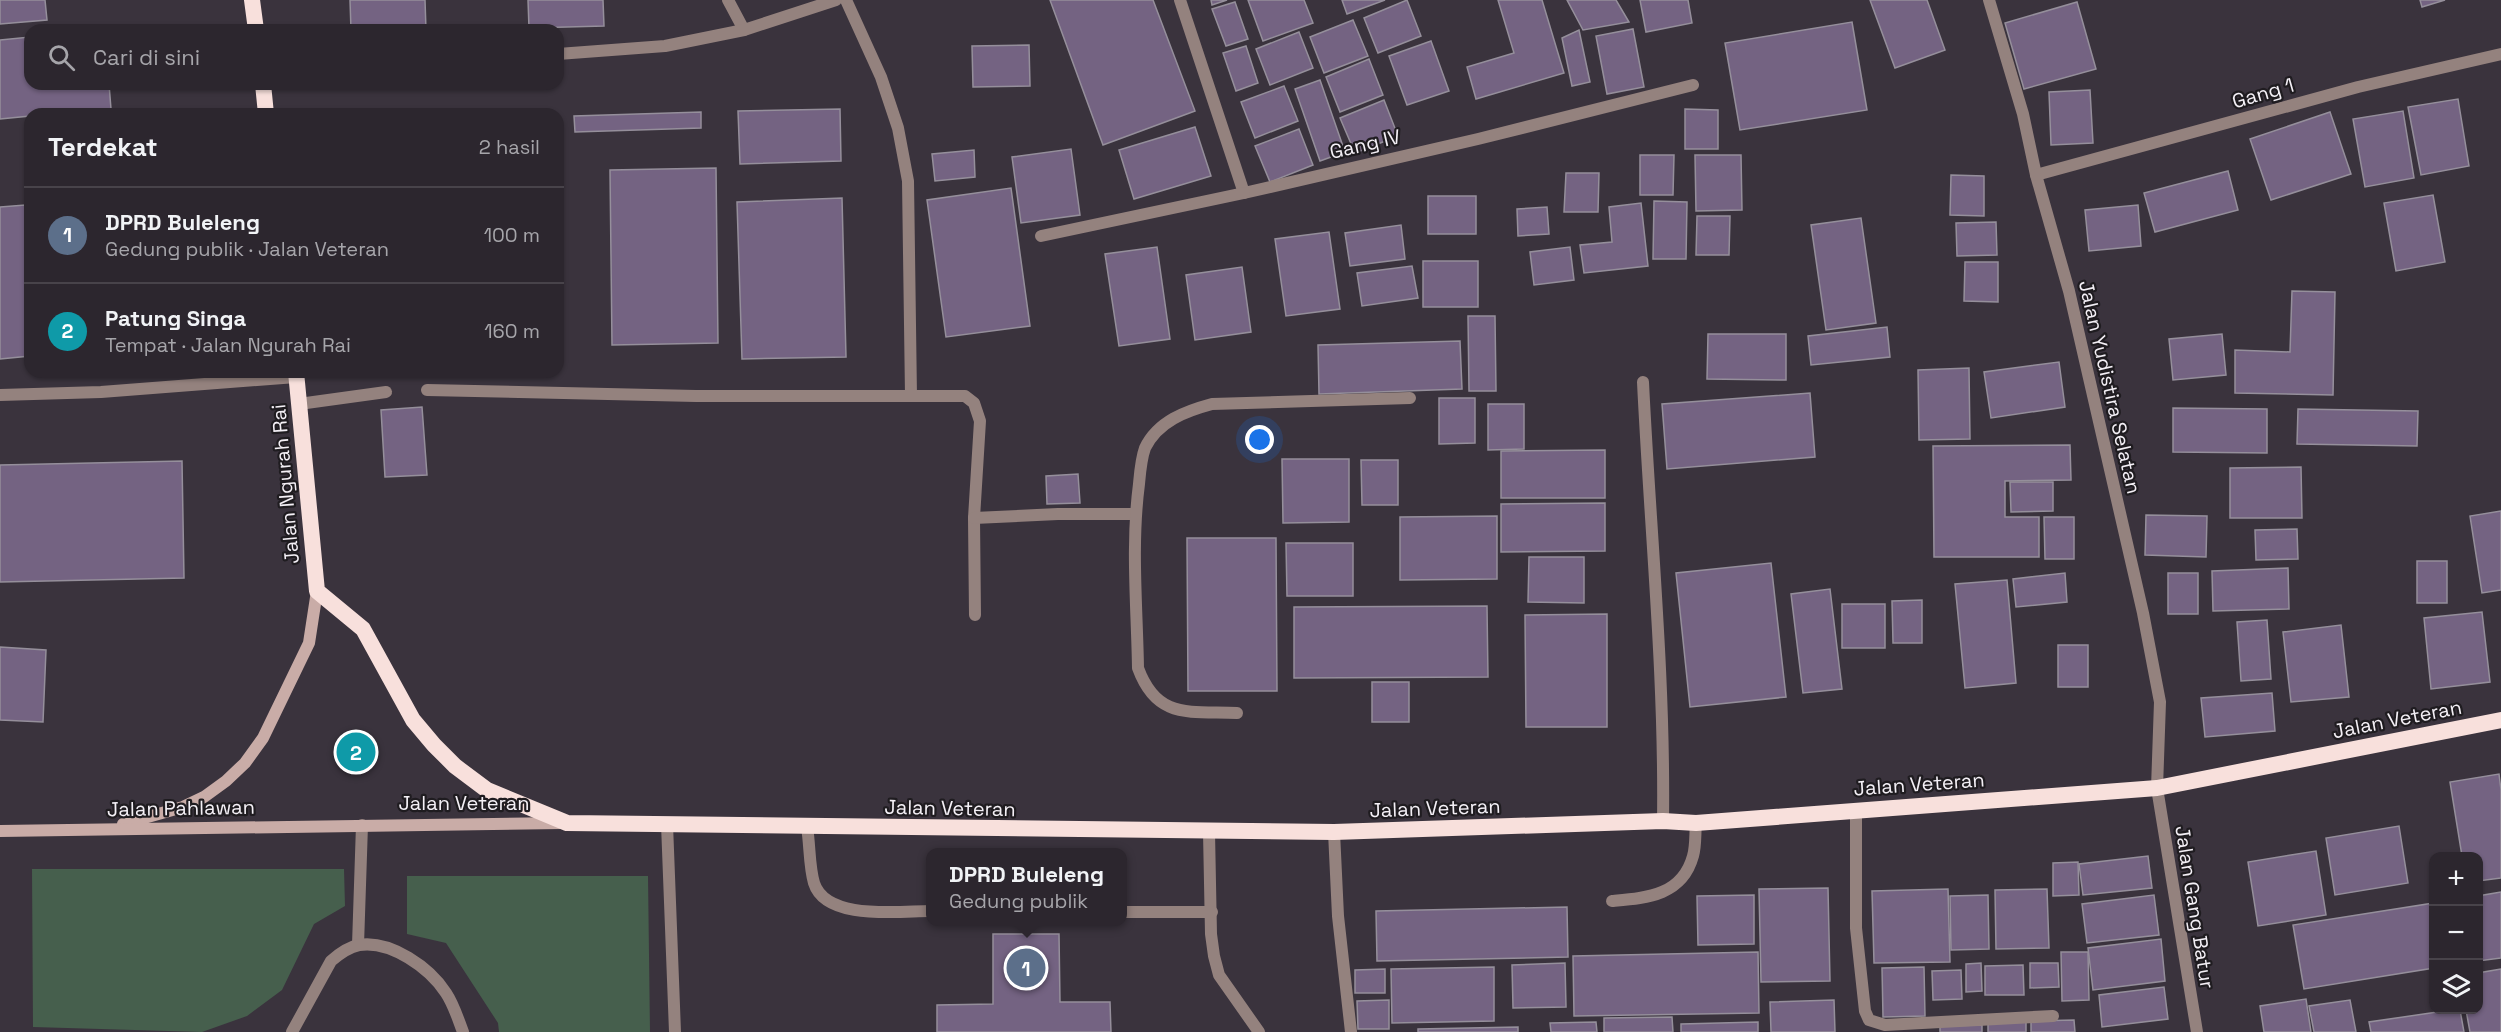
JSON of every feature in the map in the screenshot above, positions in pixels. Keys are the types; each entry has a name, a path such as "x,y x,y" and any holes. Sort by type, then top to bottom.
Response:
{"highway":[{"path":"252,0 255,24"},
{"path":"264,90 265,108"},
{"name":"Jalan Ngurah Rai","path":"296,378 317,591"},
{"path":"317,591 363,628 413,720 455,766 487,790 567,824"},
{"name":"Jalan Veteran","path":"567,824 1334,832 1664,821 1696,823 2157,788 2501,720"}],"main road":[{"name":"Jalan Ngurah Rai","path":"108,829 197,801 226,781 244,763 263,738 309,643 317,591"},
{"name":"Jalan Veteran","path":"362,825 567,824"},
{"name":"Jalan Pahlawan","path":"0,831 362,825"}],"street":[{"path":"728,0 744,30"},
{"path":"564,54 665,46 744,30 836,0"},
{"path":"846,0 881,77 898,129 908,181 911,396"},
{"path":"1180,0 1244,193"},
{"name":"Jalan Yudistira Selatan","path":"1989,0 2023,114 2036,175 2068,291 2145,624 2160,702 2157,788"},
{"name":"Gang 1","path":"2036,175 2358,87 2501,54"},
{"name":"Gang IV","path":"1041,236 1244,193 1478,139 1693,85"},
{"path":"0,395 101,392 262,378"},
{"path":"1643,382 1664,736 1664,821"},
{"path":"427,390 696,396 964,396 974,403 980,422 974,518 975,615"},
{"path":"299,404 386,392"},
{"path":"1237,713 1177,711 1165,706 1152,696 1138,668 1135,514 1145,449 1154,435 1170,420 1188,410 1212,404 1410,398"},
{"path":"974,518 1058,514 1135,514"},
{"name":"Jalan Gang Batur","path":"2157,788 2197,1032"},
{"path":"1856,810 1856,928 1863,1001 1869,1020 1885,1025 2053,1016"},
{"path":"1612,901 1653,897 1679,882 1693,857 1696,823"},
{"path":"668,824 675,1032"},
{"path":"358,945 362,825"},
{"path":"807,827 814,884 826,900 851,911 926,911"},
{"path":"1209,832 1211,934 1220,975 1259,1032"},
{"path":"1334,832 1338,916 1351,1032"},
{"path":"1127,912 1212,912"},
{"path":"292,1032 331,961 339,954 358,945 387,948 422,967 446,993 456,1011 463,1032"}],"green space":[{"path":"32,869 344,869 345,906 314,924 282,990 247,1016 202,1032 33,1027"},
{"path":"407,876 648,876 650,1032 499,1032 498,1023 446,943 407,934"}],"building":[{"path":"0,0 45,0 47,20 0,24"},
{"path":"350,0 425,0 426,24 351,24"},
{"path":"528,0 603,0 604,26 564,27 564,24 529,24"},
{"path":"1050,0 1153,0 1195,111 1103,145"},
{"path":"1211,0 1227,0 1212,5"},
{"path":"1248,0 1304,0 1313,23 1263,41"},
{"path":"1342,0 1385,0 1347,14"},
{"path":"1407,0 1421,36 1378,53 1364,18"},
{"path":"1498,0 1542,0 1564,73 1476,99 1467,67 1514,53"},
{"path":"1567,0 1616,0 1629,22 1583,30"},
{"path":"1640,0 1688,0 1692,23 1646,32"},
{"path":"1870,0 1927,0 1945,50 1895,68"},
{"path":"2420,0 2445,0 2422,7"},
{"path":"1235,2 1248,39 1226,46 1212,9"},
{"path":"2077,2 2096,69 2024,89 2005,23"},
{"path":"1353,20 1368,56 1324,73 1310,37"},
{"path":"1852,22 1867,110 1740,130 1725,43"},
{"path":"1633,29 1644,87 1607,94 1596,36"},
{"path":"1579,30 1590,82 1572,86 1562,38"},
{"path":"1299,32 1313,68 1270,85 1256,49"},
{"path":"24,38 24,90 109,90 111,108 24,108 24,117 0,119 0,40"},
{"path":"1431,41 1449,91 1407,105 1389,56"},
{"path":"1029,45 1030,86 973,87 972,46"},
{"path":"1246,46 1258,83 1236,91 1223,53"},
{"path":"1369,59 1383,95 1340,112 1326,77"},
{"path":"1320,80 1345,152 1320,161 1295,89"},
{"path":"1284,86 1298,121 1255,138 1241,102"},
{"path":"2090,90 2093,143 2051,145 2049,92"},
{"path":"2458,99 2469,166 2421,175 2408,107"},
{"path":"1384,100 1398,136 1355,153 1340,118"},
{"path":"840,109 841,161 740,164 738,111"},
{"path":"1685,109 1718,110 1718,149 1685,149"},
{"path":"2403,111 2414,178 2365,187 2353,119"},
{"path":"701,112 701,128 575,132 574,116"},
{"path":"2330,112 2351,174 2271,200 2250,139"},
{"path":"1195,127 1211,176 1134,199 1119,150"},
{"path":"1299,129 1313,165 1270,182 1255,146"},
{"path":"1071,149 1080,215 1021,223 1012,157"},
{"path":"974,150 975,177 935,181 932,154"},
{"path":"1640,155 1674,155 1673,195 1640,195"},
{"path":"1695,155 1741,155 1742,210 1696,211"},
{"path":"716,168 718,343 612,345 610,170"},
{"path":"2228,171 2238,210 2155,232 2144,193"},
{"path":"1566,173 1599,173 1598,212 1564,212"},
{"path":"1951,175 1984,176 1984,216 1950,215"},
{"path":"1011,188 1030,326 946,337 927,200"},
{"path":"2433,195 2445,262 2396,271 2384,203"},
{"path":"1428,196 1476,196 1476,234 1428,234"},
{"path":"842,198 846,357 742,359 737,202"},
{"path":"1654,201 1687,202 1686,259 1653,259"},
{"path":"1641,203 1648,266 1584,273 1580,245 1612,242 1609,207"},
{"path":"24,205 24,357 0,359 0,207"},
{"path":"2138,205 2141,246 2089,251 2085,210"},
{"path":"1547,207 1549,234 1518,236 1517,209"},
{"path":"1697,216 1730,216 1729,255 1696,255"},
{"path":"1861,218 1876,323 1826,330 1811,225"},
{"path":"1996,222 1997,255 1957,256 1956,223"},
{"path":"1401,225 1405,259 1350,266 1345,233"},
{"path":"1329,232 1340,309 1286,316 1275,239"},
{"path":"1157,247 1170,339 1119,346 1105,254"},
{"path":"1570,247 1574,280 1534,285 1530,252"},
{"path":"1423,261 1478,261 1478,307 1423,307"},
{"path":"1965,262 1998,262 1998,302 1964,301"},
{"path":"1412,266 1418,298 1362,306 1357,273"},
{"path":"1242,267 1251,332 1195,340 1186,275"},
{"path":"2292,291 2335,292 2333,395 2235,393 2235,350 2290,352"},
{"path":"1468,316 1495,316 1496,391 1469,391"},
{"path":"1887,327 1890,357 1811,365 1808,336"},
{"path":"1708,334 1786,334 1786,380 1707,379"},
{"path":"2222,334 2226,375 2173,380 2169,339"},
{"path":"1460,341 1462,389 1319,394 1318,345"},
{"path":"2059,362 2065,407 1991,418 1984,372"},
{"path":"1969,368 1970,439 1919,440 1918,370"},
{"path":"1810,393 1815,457 1667,469 1662,404"},
{"path":"1439,398 1475,398 1475,443 1439,444"},
{"path":"1488,404 1524,404 1524,449 1488,450"},
{"path":"422,407 427,475 385,477 381,410"},
{"path":"2173,408 2267,409 2267,453 2173,452"},
{"path":"2298,409 2418,411 2417,446 2297,444"},
{"path":"2070,445 2071,480 2005,481 2005,517 2039,517 2039,557 1934,557 1933,446"},
{"path":"1605,450 1605,498 1501,498 1501,451"},
{"path":"1282,459 1349,459 1349,522 1283,523"},
{"path":"1361,460 1398,460 1398,505 1362,505"},
{"path":"182,461 184,578 0,582 0,465"},
{"path":"2301,467 2302,518 2230,518 2230,468"},
{"path":"1078,474 1080,503 1047,504 1046,476"},
{"path":"2010,482 2053,482 2053,511 2011,512"},
{"path":"1605,503 1605,551 1501,552 1501,504"},
{"path":"2501,511 2501,590 2482,593 2470,516"},
{"path":"2146,515 2207,516 2206,557 2145,555"},
{"path":"1497,516 1497,579 1400,580 1400,517"},
{"path":"2044,517 2074,517 2074,559 2045,559"},
{"path":"2297,529 2298,559 2256,560 2255,530"},
{"path":"1187,538 1276,538 1277,691 1188,691"},
{"path":"1286,543 1353,543 1353,596 1287,596"},
{"path":"1529,557 1584,557 1584,603 1528,602"},
{"path":"2417,561 2447,561 2447,603 2417,603"},
{"path":"1771,563 1786,697 1690,707 1676,573"},
{"path":"2288,568 2289,609 2213,611 2212,571"},
{"path":"2065,573 2067,602 2016,607 2013,579"},
{"path":"2168,573 2198,573 2198,614 2168,614"},
{"path":"2007,580 2016,683 1965,688 1955,584"},
{"path":"1830,589 1842,689 1803,693 1791,594"},
{"path":"1922,600 1922,643 1893,643 1892,601"},
{"path":"1842,604 1885,604 1885,648 1842,648"},
{"path":"1487,606 1488,677 1294,678 1294,607"},
{"path":"2482,612 2490,682 2431,689 2424,618"},
{"path":"1607,614 1607,727 1526,727 1525,615"},
{"path":"2267,620 2271,679 2241,681 2237,622"},
{"path":"2341,625 2349,697 2291,702 2283,632"},
{"path":"2058,645 2088,645 2088,687 2058,687"},
{"path":"0,647 46,650 43,722 0,720"},
{"path":"1372,682 1409,682 1409,722 1372,722"},
{"path":"2272,693 2275,731 2205,737 2201,698"},
{"path":"2499,774 2501,878 2483,880 2483,852 2461,852 2450,782"},
{"path":"2399,826 2408,883 2335,895 2326,838"},
{"path":"2316,851 2326,915 2258,926 2248,862"},
{"path":"2148,856 2152,888 2083,895 2079,864"},
{"path":"2078,862 2079,895 2053,896 2053,863"},
{"path":"1828,888 1830,981 1761,982 1759,889"},
{"path":"1948,889 1950,962 1874,963 1872,891"},
{"path":"2047,889 2049,948 1996,949 1995,890"},
{"path":"2501,892 2501,958 2483,960 2483,895"},
{"path":"1754,895 1754,944 1698,945 1697,896"},
{"path":"1988,895 1989,949 1951,950 1950,896"},
{"path":"2154,895 2159,935 2087,943 2082,904"},
{"path":"2429,904 2429,969 2304,989 2293,925"},
{"path":"1567,907 1568,957 1377,961 1376,911"},
{"path":"993,934 1059,934 1060,1002 1110,1002 1111,1032 937,1032 937,1005 993,1004"},
{"path":"2161,939 2165,981 2093,990 2088,948"},
{"path":"1758,952 1759,1013 1574,1016 1573,956"},
{"path":"2061,952 2088,952 2089,1000 2062,1001"},
{"path":"1565,963 1566,1007 1513,1008 1512,965"},
{"path":"1981,963 1982,991 1966,992 1966,964"},
{"path":"2030,963 2058,963 2059,987 2030,988"},
{"path":"2023,965 2024,995 1985,995 1985,966"},
{"path":"1494,967 1494,1021 1392,1023 1391,969"},
{"path":"1924,967 1925,1016 1883,1017 1882,968"},
{"path":"1385,969 1385,993 1355,993 1355,970"},
{"path":"2501,969 2501,1032 2470,1032 2467,1014 2483,1014 2483,972"},
{"path":"1961,970 1962,999 1933,1000 1932,971"},
{"path":"2164,987 2168,1019 2102,1027 2099,995"},
{"path":"2306,999 2311,1032 2264,1032 2260,1006"},
{"path":"1389,1000 1389,1029 1358,1029 1357,1001"},
{"path":"1834,1000 1835,1032 1771,1032 1770,1002"},
{"path":"2350,1000 2356,1032 2314,1032 2309,1006"},
{"path":"2429,1013 2461,1014 2464,1032 2371,1032 2369,1022"},
{"path":"1672,1017 1673,1032 1604,1032 1604,1018"},
{"path":"2026,1020 2026,1032 1988,1032 1988,1021"},
{"path":"2074,1020 2075,1032 2031,1032 2031,1021"},
{"path":"1596,1022 1597,1032 1551,1032 1550,1023"},
{"path":"1758,1022 1758,1032 1681,1032 1681,1024"},
{"path":"1982,1025 1982,1032 1940,1032 1940,1026"},
{"path":"1518,1027 1518,1032 1418,1032 1418,1029"}],"place":[{"name":"Patung Singa","path":"356,752"},
{"name":"DPRD Buleleng","path":"1026,968"}]}
